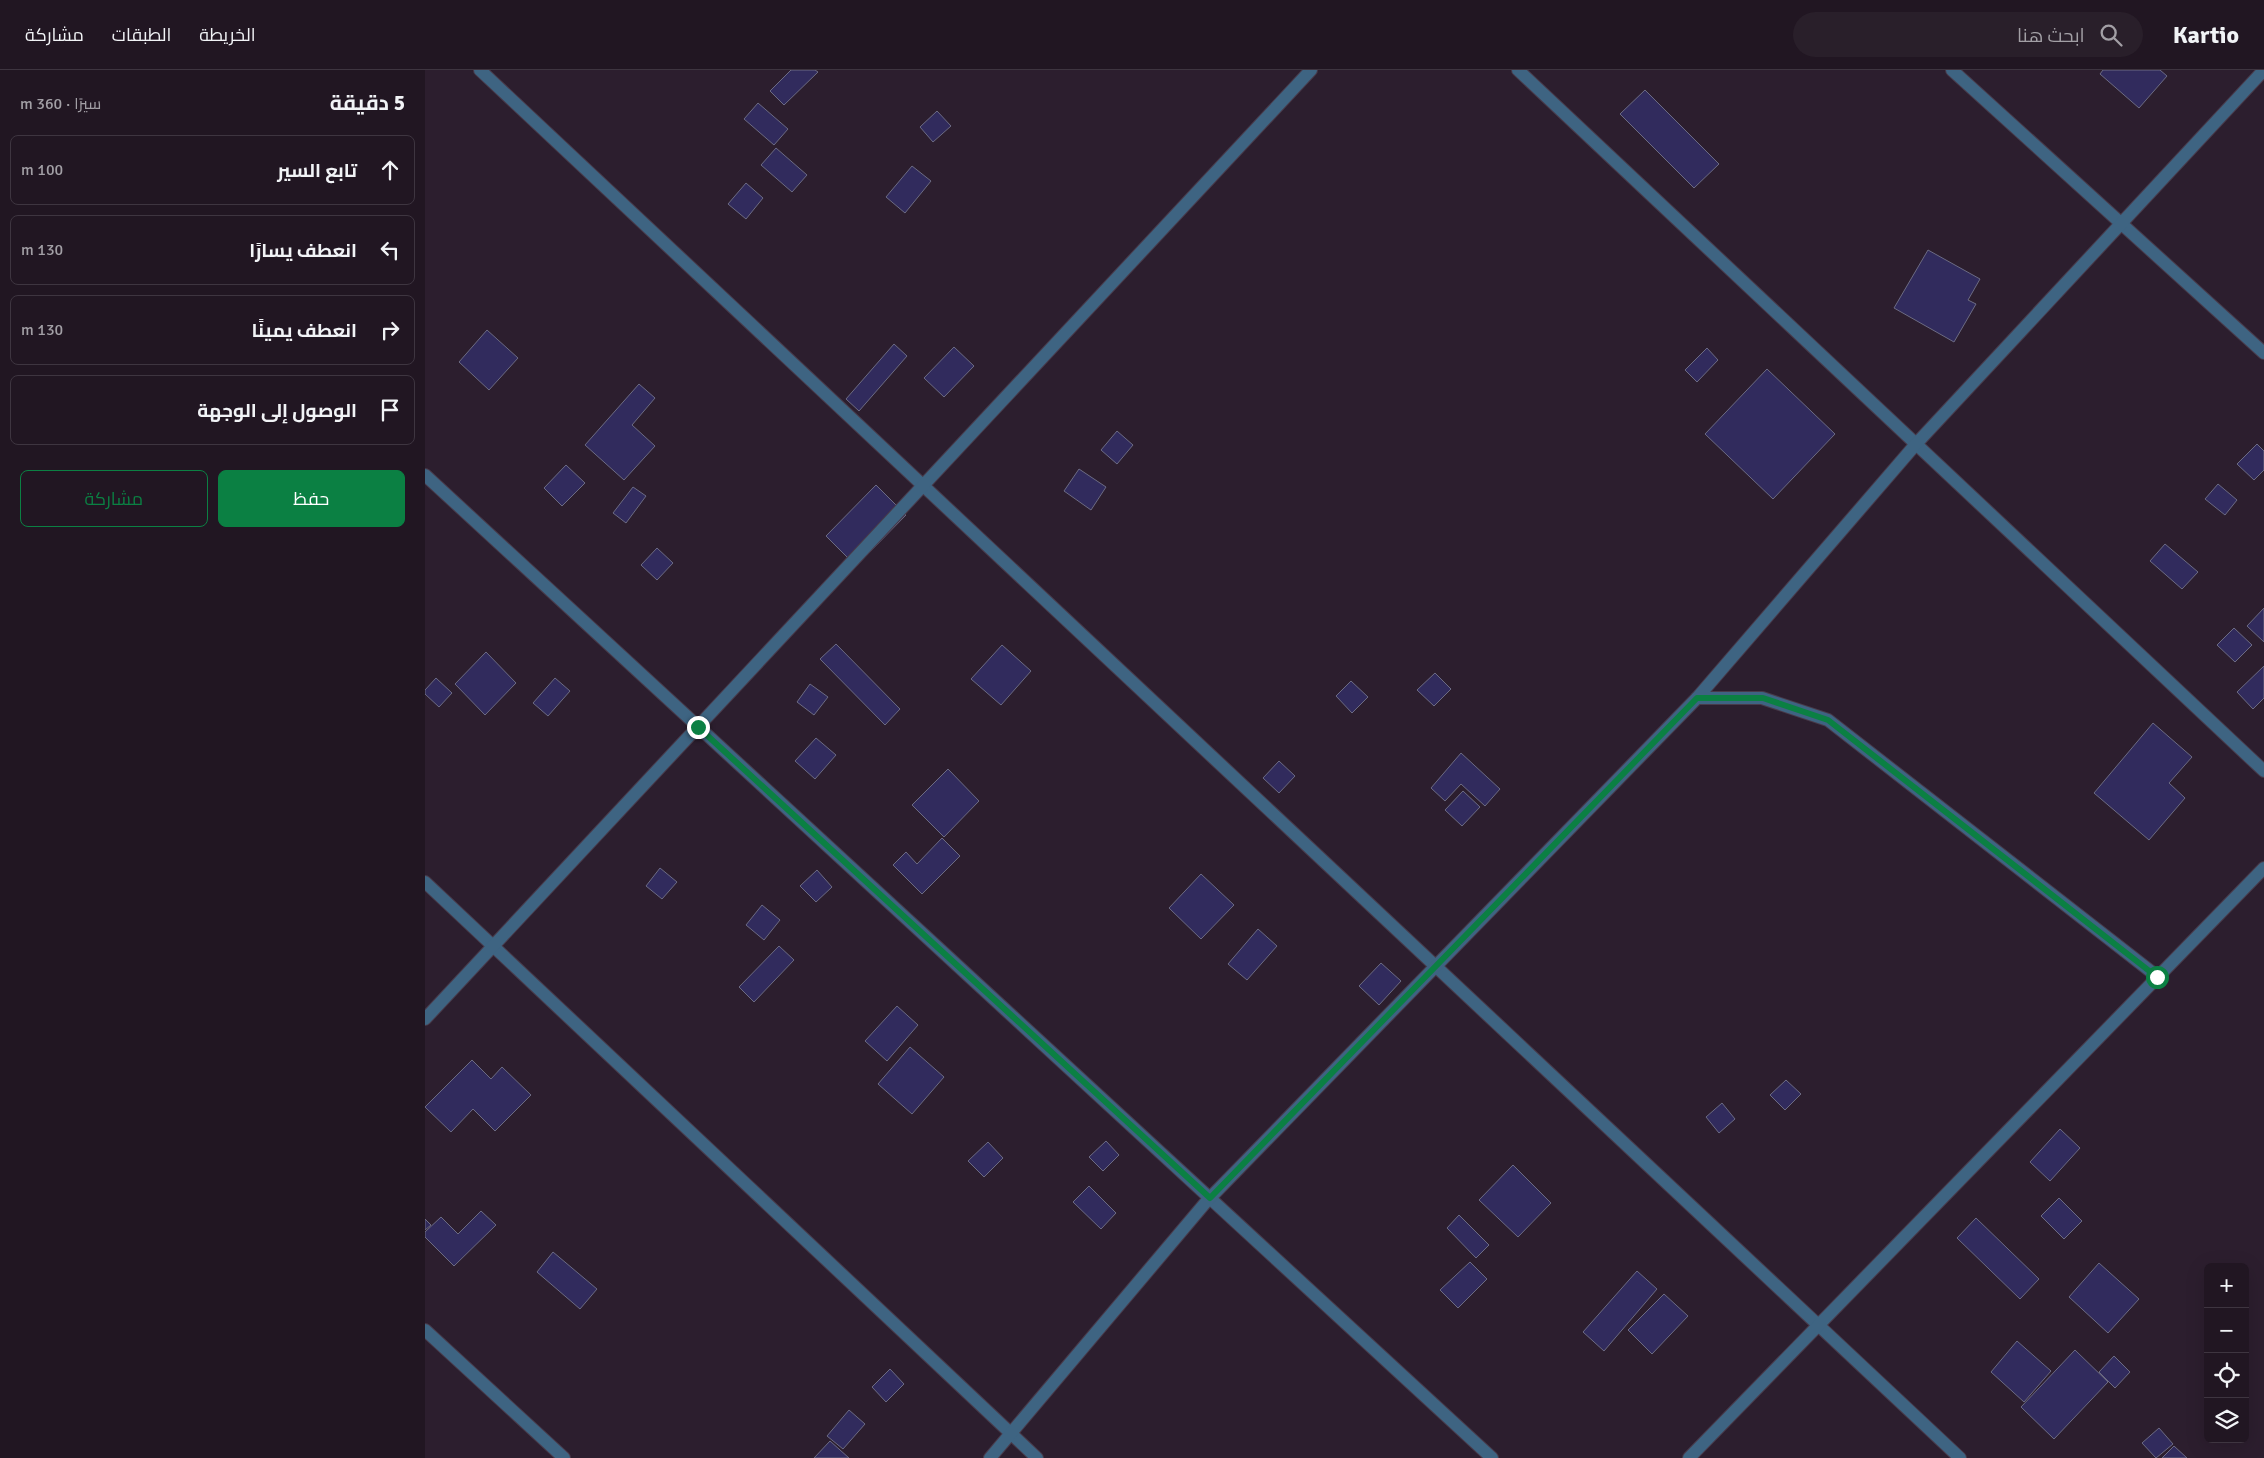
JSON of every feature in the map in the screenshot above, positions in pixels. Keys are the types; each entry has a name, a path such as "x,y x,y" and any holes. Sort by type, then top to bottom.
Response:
{"street":[{"path":"480,70 1960,1458"},
{"path":"425,1019 1311,70"},
{"path":"1518,70 2264,770"},
{"path":"1952,70 2264,353"},
{"path":"990,1458 1210,1198 1697,698 1916,444 2264,70"},
{"path":"425,475 1492,1458"},
{"path":"1697,698 1763,698 1828,720 2157,977"},
{"path":"1689,1458 2264,868"},
{"path":"425,882 1037,1458"},
{"path":"425,1330 564,1458"}],"building":[{"path":"791,70 815,70 818,72 784,105 770,91"},
{"path":"2103,70 2160,70 2167,76 2139,108 2100,74"},
{"path":"1645,90 1719,164 1694,188 1620,114"},
{"path":"758,103 788,129 774,145 744,119"},
{"path":"937,111 951,126 933,142 920,127"},
{"path":"776,148 807,175 792,192 761,165"},
{"path":"912,166 931,181 905,213 886,197"},
{"path":"746,183 763,198 746,219 728,204"},
{"path":"1928,250 1980,279 1968,300 1976,304 1954,342 1894,308"},
{"path":"487,330 518,358 489,390 459,362"},
{"path":"894,344 907,356 859,411 846,399"},
{"path":"954,347 974,366 944,397 924,378"},
{"path":"1707,348 1718,360 1697,382 1685,370"},
{"path":"1767,369 1835,434 1773,499 1705,434"},
{"path":"639,384 655,398 632,425 655,446 624,480 585,445"},
{"path":"1117,431 1133,445 1117,464 1101,450"},
{"path":"2257,444 2264,451 2264,470 2254,480 2237,464"},
{"path":"566,465 585,483 562,506 544,488"},
{"path":"1079,469 1106,487 1091,510 1064,491"},
{"path":"2218,484 2237,500 2225,515 2205,499"},
{"path":"876,485 906,515 856,566 826,536"},
{"path":"633,487 646,496 626,523 613,513"},
{"path":"2165,544 2198,572 2182,589 2150,561"},
{"path":"657,548 673,563 657,580 641,565"},
{"path":"2264,608 2264,642 2247,626"},
{"path":"2234,628 2252,645 2235,662 2217,645"},
{"path":"836,644 900,709 885,725 820,659"},
{"path":"1002,645 1031,671 1001,705 971,679"},
{"path":"486,652 516,683 485,715 455,684"},
{"path":"2264,666 2264,698 2253,709 2237,692"},
{"path":"1435,673 1451,689 1434,706 1417,690"},
{"path":"436,678 452,693 439,707 425,694 425,690"},
{"path":"555,678 570,691 548,716 533,703"},
{"path":"1351,681 1368,697 1352,713 1336,696"},
{"path":"810,684 828,697 814,715 797,702"},
{"path":"2153,723 2192,757 2169,783 2185,798 2149,840 2094,793"},
{"path":"816,738 836,755 815,779 795,761"},
{"path":"1461,753 1500,789 1485,806 1461,784 1445,801 1431,788"},
{"path":"1279,761 1295,776 1279,793 1263,778"},
{"path":"948,769 979,801 944,837 912,805"},
{"path":"1463,791 1480,807 1462,826 1445,810"},
{"path":"942,838 960,856 922,894 893,865 906,852 917,864"},
{"path":"660,868 677,882 662,899 646,886"},
{"path":"817,870 832,887 816,902 800,886"},
{"path":"1201,874 1234,905 1201,939 1169,908"},
{"path":"762,905 780,920 764,940 746,925"},
{"path":"1258,929 1277,946 1247,980 1228,964"},
{"path":"779,946 794,960 754,1002 739,987"},
{"path":"1381,963 1401,981 1379,1005 1359,986"},
{"path":"897,1006 918,1025 887,1061 865,1041"},
{"path":"910,1047 944,1077 912,1114 878,1084"},
{"path":"472,1060 491,1079 502,1067 531,1095 495,1131 473,1109 451,1132 425,1107"},
{"path":"1786,1080 1801,1094 1785,1110 1770,1095"},
{"path":"1722,1103 1735,1119 1719,1133 1706,1117"},
{"path":"2060,1129 2080,1148 2050,1181 2030,1162"},
{"path":"1106,1141 1119,1155 1103,1171 1089,1157"},
{"path":"988,1142 1003,1158 984,1177 968,1161"},
{"path":"1513,1165 1551,1203 1518,1237 1479,1200"},
{"path":"1089,1186 1116,1213 1101,1229 1073,1202"},
{"path":"2059,1198 2082,1221 2064,1239 2041,1216"},
{"path":"481,1211 496,1225 454,1266 425,1237 425,1232 441,1217 458,1234"},
{"path":"1459,1215 1489,1245 1476,1258 1447,1228"},
{"path":"1976,1218 2039,1279 2020,1299 1957,1238"},
{"path":"425,1219 431,1225 425,1230"},
{"path":"553,1252 597,1289 580,1309 537,1272"},
{"path":"1470,1262 1487,1279 1458,1308 1440,1290"},
{"path":"2099,1263 2139,1299 2108,1333 2069,1297"},
{"path":"1637,1271 1657,1289 1604,1351 1583,1332"},
{"path":"1664,1294 1688,1316 1652,1354 1628,1330"},
{"path":"2017,1341 2051,1371 2024,1402 1991,1372"},
{"path":"2075,1350 2108,1382 2054,1439 2021,1407"},
{"path":"2114,1356 2130,1372 2115,1388 2099,1372"},
{"path":"890,1369 904,1384 886,1402 872,1387"},
{"path":"849,1410 865,1424 843,1449 827,1436"},
{"path":"2159,1428 2173,1444 2156,1458 2142,1443"},
{"path":"830,1441 849,1458 814,1458"},
{"path":"2174,1446 2187,1458 2162,1458"}],"route":[{"path":"698,727 1210,1198 1697,698 1763,698 1828,720 2157,977"}]}
